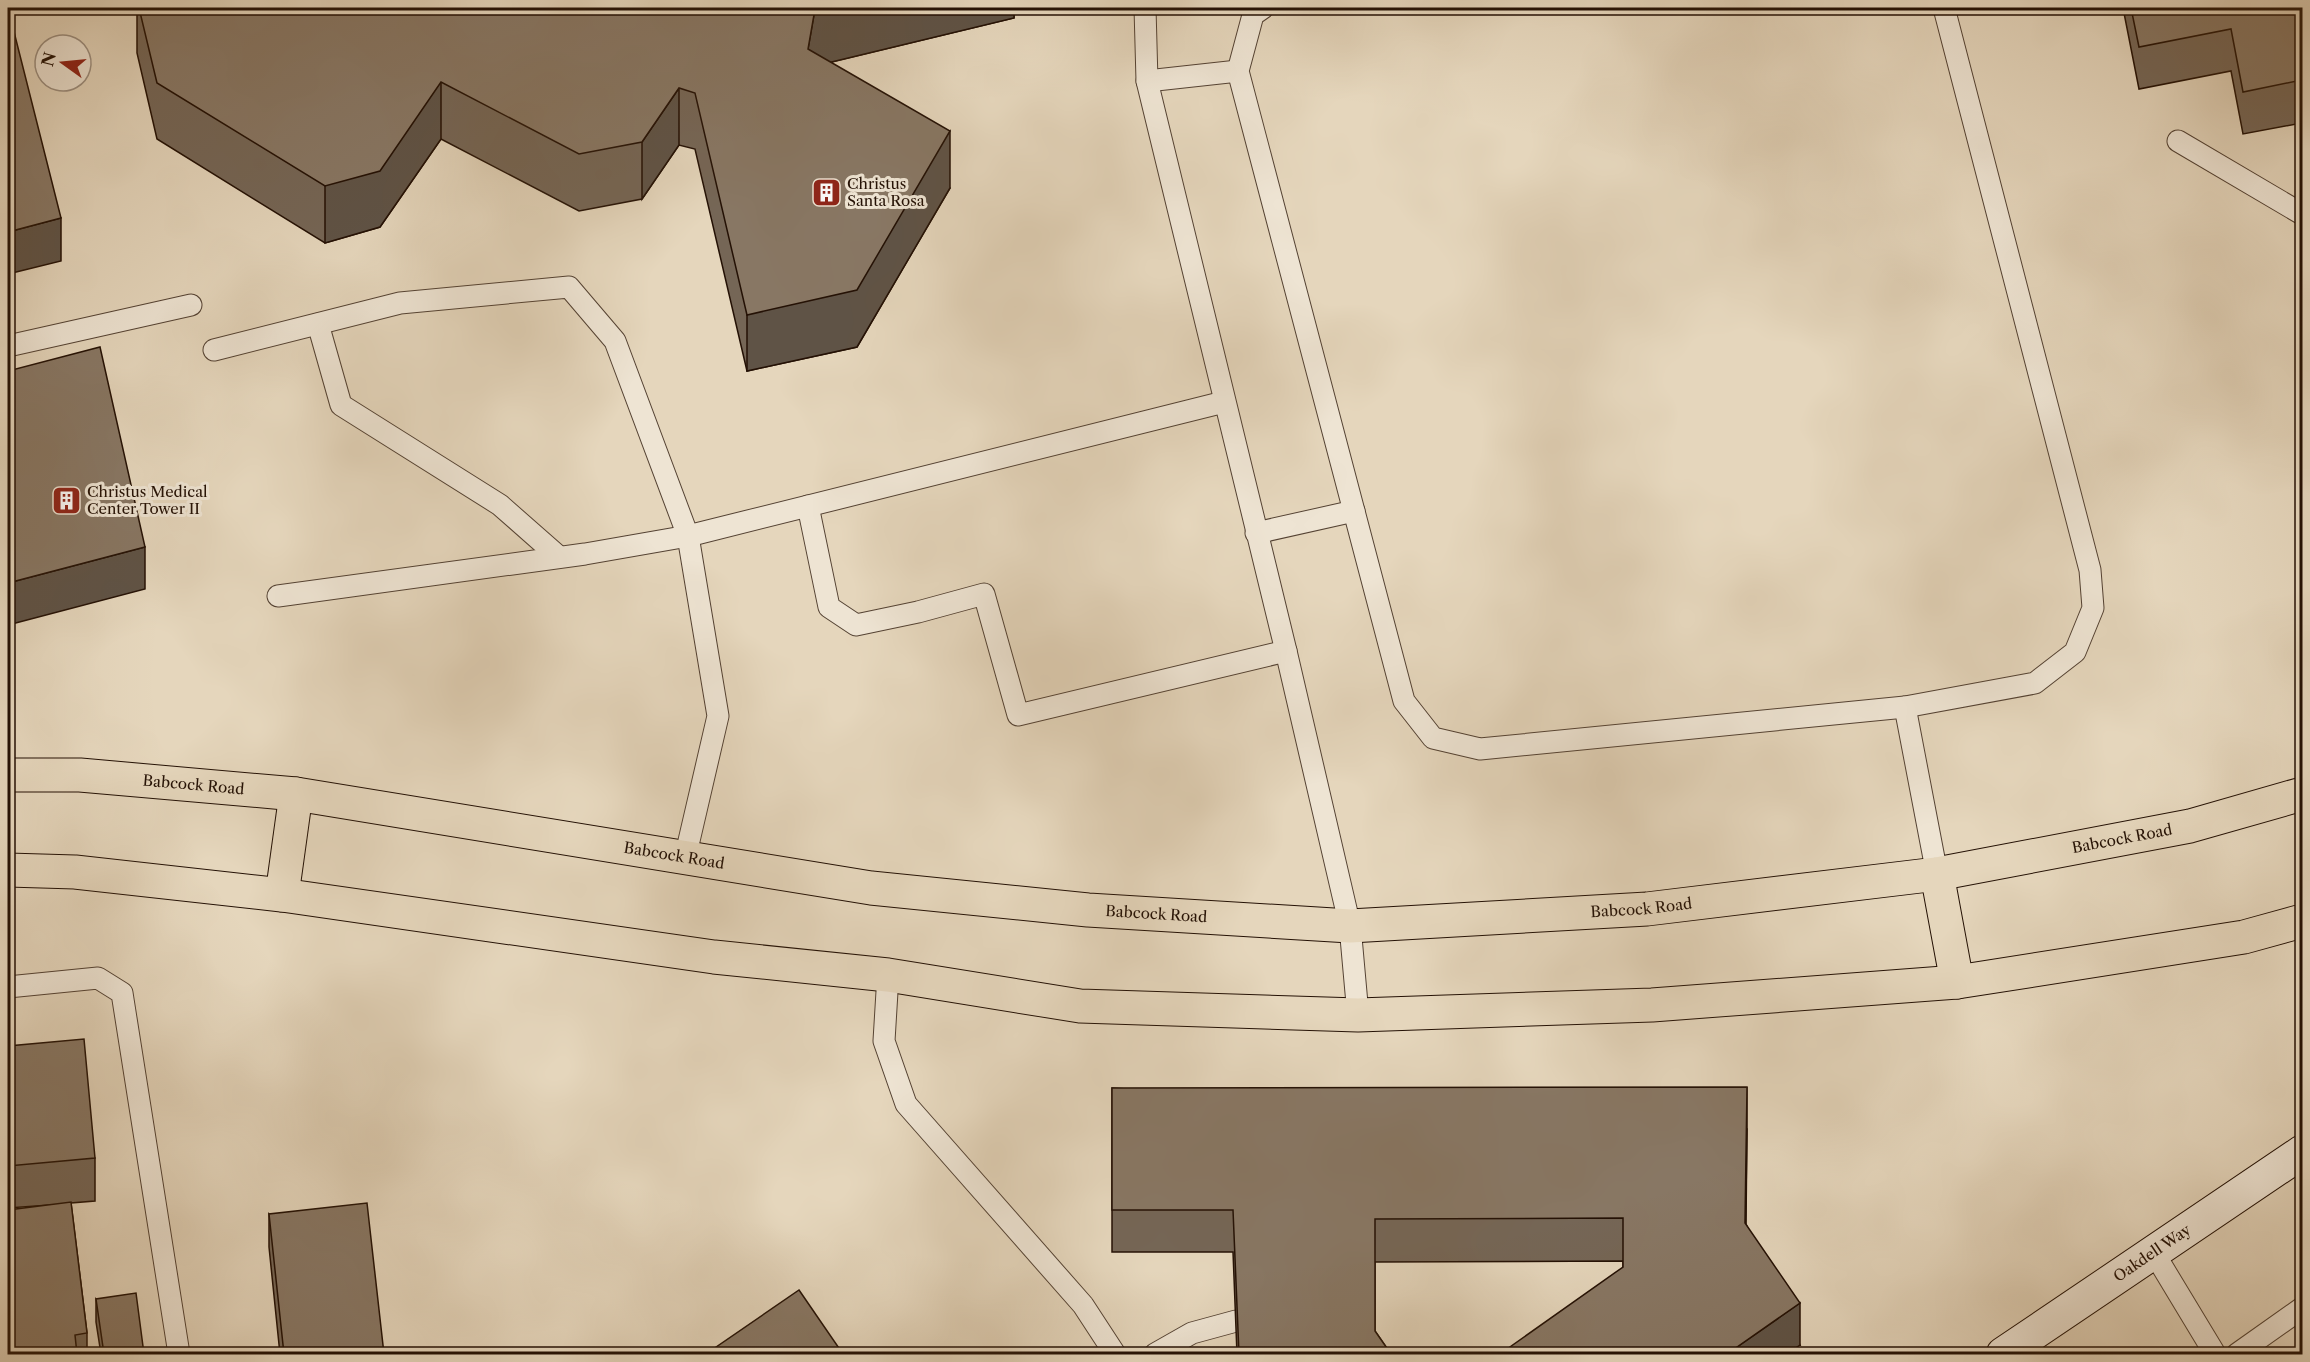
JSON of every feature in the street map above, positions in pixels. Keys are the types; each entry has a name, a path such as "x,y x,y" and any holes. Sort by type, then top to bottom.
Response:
{"main road":[{"name":"Babcock Road","path":"8,775 80,775 296,794 894,890 1088,910 1350,926 1647,909 1937,874 2190,826 2302,794"},
{"path":"282,895 296,794"},
{"path":"8,870 75,872 282,895 714,957 888,975 1080,1006 1358,1015 1652,1005 1957,982 2244,937 2302,921"},
{"path":"1937,874 1957,982"}],"street":[{"name":"Oakdell Way","path":"2003,1354 2302,1152"}],"lane":[{"path":"1145,8 1147,81 1286,651 1350,926 1358,1015"},
{"path":"1263,8 1253,15 1238,71 1404,701 1433,738 1480,748 1905,707 2035,683 2075,652 2093,608 2090,570 1944,8"},
{"path":"1147,81 1238,71"},
{"path":"2178,141 2302,214"},
{"path":"214,350 400,303 569,287 615,341 688,536 718,716 685,858"},
{"path":"8,346 191,305"},
{"path":"318,324 341,405 500,505 559,557"},
{"path":"278,596 559,557 688,536 1224,402"},
{"path":"808,506 829,607 856,625 918,612 984,594 1018,715 1286,651"},
{"path":"1256,533 1354,511"},
{"path":"1905,707 1937,874"},
{"path":"888,975 884,1041 906,1104 1083,1305 1115,1354"},
{"path":"8,987 98,978 122,993 179,1354"},
{"path":"2154,1253 2215,1354"},
{"path":"2237,1354 2302,1308"},
{"path":"1155,1354 1192,1333 1236,1322"}],"building":[{"path":"8,8 61,218 8,232"},
{"name":"Christus Santa Rosa","path":"139,8 822,8 815,9 808,49 950,131 857,290 747,315 695,93 679,88 642,142 579,154 441,82 380,171 325,186 157,83"},
{"path":"2131,8 2302,8 2302,80 2243,92 2231,29 2139,47"},
{"name":"Christus Medical Center Tower II","path":"100,347 145,547 8,583 8,371"},
{"path":"84,1039 95,1158 8,1166 8,1046"},
{"path":"1747,1087 1745,1223 1800,1303 1727,1354 1500,1354 1623,1267 1623,1218 1375,1219 1375,1331 1391,1354 1239,1354 1233,1210 1112,1210 1112,1088"},
{"path":"71,1202 87,1333 75,1335 77,1354 8,1354 8,1210"},
{"path":"367,1203 384,1354 284,1354 269,1214"},
{"path":"799,1290 843,1354 706,1354"},
{"path":"136,1293 144,1354 104,1354 96,1299"}],"place":[{"name":"Christus Santa Rosa","path":"826,193"},
{"name":"Christus Medical Center Tower II","path":"66,501"}]}
